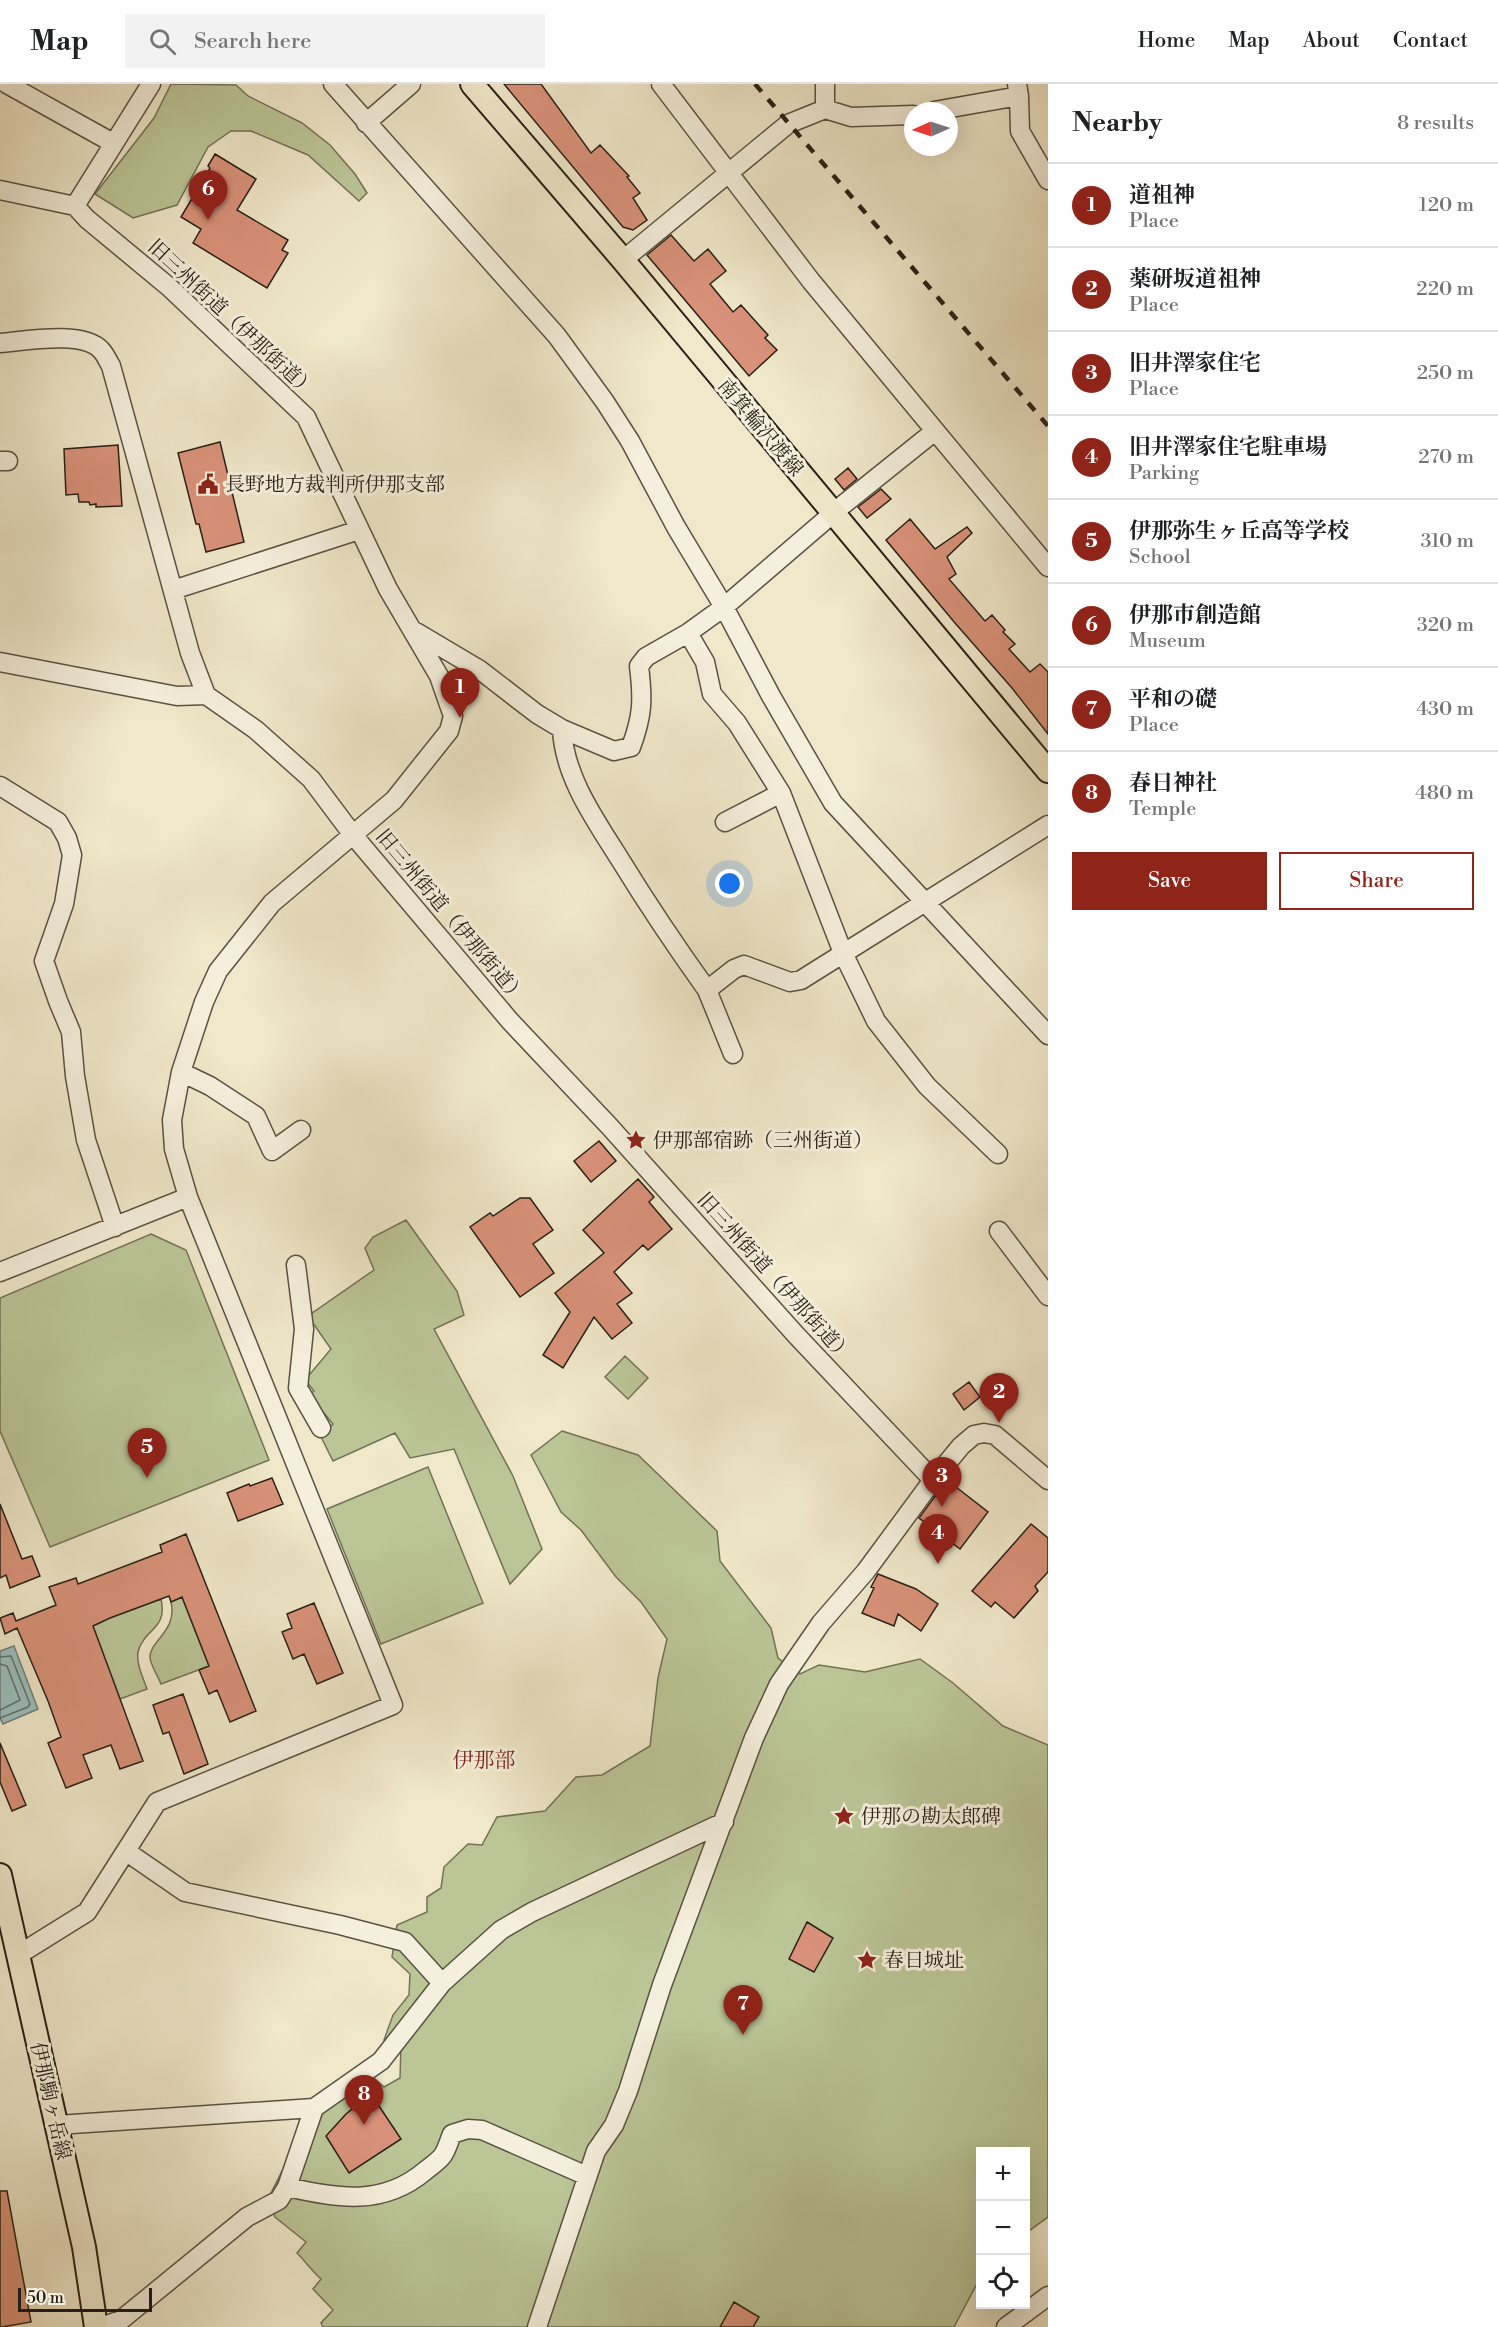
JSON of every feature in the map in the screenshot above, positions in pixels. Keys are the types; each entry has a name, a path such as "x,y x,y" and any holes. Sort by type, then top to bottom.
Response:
{"main road":[{"name":"南箕輪沢渡線","path":"472,84 623,260 1048,771"},
{"name":"伊那駒ヶ岳線","path":"0,1875 84,2247 96,2327"}],"street":[{"path":"7,84 113,143"},
{"path":"0,190 75,206 151,84"},
{"path":"333,84 557,336 605,402 630,441 676,527 724,607 771,696 833,802 1048,1035"},
{"path":"366,123 411,84"},
{"path":"661,84 811,281 1048,567"},
{"path":"825,84 825,109"},
{"path":"958,105 1018,90 1020,131 1048,180"},
{"path":"623,260 788,124 825,109 852,117 904,115"},
{"name":"旧三州街道（伊那街道）","path":"75,206 87,219 169,287 306,417 388,589 414,631 442,686 453,716 449,731 394,800 353,835 510,1021 610,1127 759,1294 933,1480"},
{"path":"0,342 77,338 91,342 102,350 111,366 190,653 206,695 256,730 311,778 353,835 272,903 218,971 204,1002 181,1072 171,1120 174,1149 188,1197 396,1707 157,1802 87,1912 18,1955"},
{"path":"414,631 480,670 537,714 562,729 614,751 631,747 639,725 643,700 639,666 646,657 688,633 724,607 834,513 936,431"},
{"path":"174,590 359,530"},
{"path":"688,633 705,662 712,694 737,723 781,793 843,953 876,1021 927,1086 998,1154"},
{"path":"0,662 177,696 206,695"},
{"path":"562,729 563,750 588,807 664,929 707,990 733,1054"},
{"path":"0,786 58,822 67,838 72,855 64,904 44,961 71,1032 75,1076 86,1140 115,1227"},
{"path":"725,822 781,793"},
{"path":"707,990 734,969 744,965 790,982 801,980 1048,825"},
{"path":"181,1072 210,1086 256,1116 272,1151 301,1130"},
{"path":"0,1272 188,1197"},
{"path":"999,1231 1048,1296"},
{"path":"296,1265 304,1329 298,1388 321,1428"},
{"path":"537,2327 596,2151 614,2126 628,2091 662,1985 754,1738 779,1684 821,1623 866,1571 933,1480 961,1446 974,1435 984,1433 995,1435 1048,1480"},
{"path":"57,2125 314,2108 381,2061 442,1983 501,1930 532,1912 723,1822"},
{"path":"127,1852 184,1892 340,1925 405,1942 442,1983"},
{"path":"101,2327 121,2320 247,2217 279,2200 287,2187 314,2108"},
{"path":"287,2187 314,2193 352,2197 384,2195 416,2179 442,2157 452,2134 468,2129 482,2130 587,2176"},
{"path":"1006,2327 1048,2296"}],"green space":[{"path":"171,84 236,85 248,96 302,123 330,145 355,174 367,193 359,201 308,155 251,131 231,131 208,147 177,205 133,218 95,194 154,118"},
{"path":"406,1220 457,1291 464,1315 434,1329 513,1476 542,1549 510,1584 454,1449 410,1458 395,1433 333,1461 321,1437 333,1424 309,1395 314,1391 305,1380 331,1349 308,1316 374,1270 365,1248 373,1237"},
{"path":"151,1234 186,1250 269,1460 50,1547 0,1431 0,1298"},
{"path":"625,1356 648,1378 628,1399 605,1377"},
{"path":"562,1431 638,1455 717,1531 720,1561 771,1628 778,1658 800,1674 819,1665 865,1672 920,1659 953,1683 1003,1726 1048,1745 1048,2217 1030,2230 1030,2147 976,2147 976,2286 954,2327 323,2327 321,2323 333,2310 313,2289 321,2279 297,2253 306,2242 275,2217 268,2199 283,2169 304,2116 348,2077 376,2080 384,2087 400,2078 401,2045 384,2040 393,2015 409,1995 410,1974 392,1957 397,1925 427,1912 427,1897 441,1888 444,1867 468,1844 482,1845 497,1817 545,1811 576,1777 602,1775 650,1746 658,1678 667,1639 641,1602 616,1577 581,1530 561,1512 531,1455"},
{"path":"428,1467 483,1603 381,1644 327,1509"},
{"path":"182,1597 209,1666 161,1684 150,1658 151,1652 171,1621 171,1602"},
{"path":"161,1599 161,1617 141,1644 138,1652 139,1666 147,1689 120,1699 92,1624"}],"water":[{"path":"14,1646 38,1709 3,1724 0,1718 0,1651"}],"building":[{"path":"504,84 541,84 591,153 600,145 629,176 627,177 640,193 633,198 647,220 633,230 623,227"},
{"path":"215,154 256,179 237,210 288,240 282,250 288,253 267,288 193,243 201,229 181,217 210,168 208,166"},
{"path":"671,235 694,261 708,249 726,271 710,284 733,312 741,305 768,335 765,338 777,350 749,376 647,255"},
{"name":"長野地方裁判所伊那支部","path":"220,442 244,542 206,552 199,524 196,524 178,453"},
{"path":"118,445 122,506 96,507 96,504 79,502 78,494 66,495 64,449"},
{"path":"848,468 857,479 844,490 835,479"},
{"path":"881,489 891,499 867,518 858,507"},
{"path":"910,519 935,549 967,527 972,533 947,557 956,574 949,579 985,621 992,615 1005,630 1003,632 1015,644 1009,649 1030,672 1040,664 1048,672 1048,734 1012,688 886,540"},
{"path":"599,1141 616,1161 591,1182 574,1161"},
{"path":"638,1179 654,1197 649,1202 672,1229 648,1250 643,1245 614,1272 632,1293 617,1304 632,1323 612,1339 594,1317 563,1368 543,1355 570,1312 555,1293 604,1253 583,1230"},
{"path":"520,1198 530,1198 553,1230 533,1244 554,1273 520,1297 470,1227 490,1213 493,1216"},
{"path":"969,1382 980,1397 964,1410 953,1394"},
{"path":"272,1478 283,1504 238,1521 227,1493"},
{"path":"947,1480 988,1512 960,1549 919,1518"},
{"path":"0,1504 22,1559 32,1556 40,1576 10,1588 6,1575 0,1578"},
{"path":"1031,1524 1048,1538 1048,1572 1035,1586 1038,1591 1014,1618 995,1602 991,1607 972,1591"},
{"path":"186,1534 256,1711 230,1722 217,1690 209,1694 199,1670 209,1666 182,1597 171,1602 169,1596 110,1618 93,1626 143,1761 120,1769 111,1745 83,1755 92,1778 66,1788 48,1743 61,1737 48,1701 17,1628 5,1634 0,1618 13,1613 16,1621 56,1605 49,1587 76,1578 78,1584 162,1552 160,1545"},
{"path":"878,1574 916,1589 938,1604 921,1631 898,1614 894,1626 862,1613"},
{"path":"314,1603 343,1673 317,1684 304,1654 293,1659 282,1632 292,1628 287,1614"},
{"path":"183,1694 208,1764 184,1774 169,1732 163,1734 153,1705"},
{"path":"0,1743 26,1805 12,1811 0,1782"},
{"path":"807,1922 833,1938 814,1972 789,1959"},
{"path":"371,2094 401,2139 349,2173 326,2136 346,2114"},
{"path":"0,2191 7,2191 31,2322 2,2327 0,2327"},
{"path":"734,2302 759,2317 753,2327 720,2327"}],"railway":[{"path":"755,84 1048,426"}],"place":[{"name":"伊那市創造館","path":"208,220"},
{"name":"長野地方裁判所伊那支部","path":"208,484"},
{"name":"道祖神","path":"460,718"},
{"name":"伊那部宿跡（三州街道）","path":"636,1140"},
{"name":"薬研坂道祖神","path":"999,1423"},
{"name":"伊那弥生ヶ丘高等学校","path":"147,1478"},
{"name":"旧井澤家住宅","path":"942,1507"},
{"name":"旧井澤家住宅駐車場","path":"938,1564"},
{"name":"伊那の勘太郎碑","path":"844,1816"},
{"name":"春日城址","path":"867,1960"},
{"name":"平和の礎","path":"743,2035"},
{"name":"春日神社","path":"364,2125"}],"district":[{"name":"伊那部","path":"484,1760"}]}
